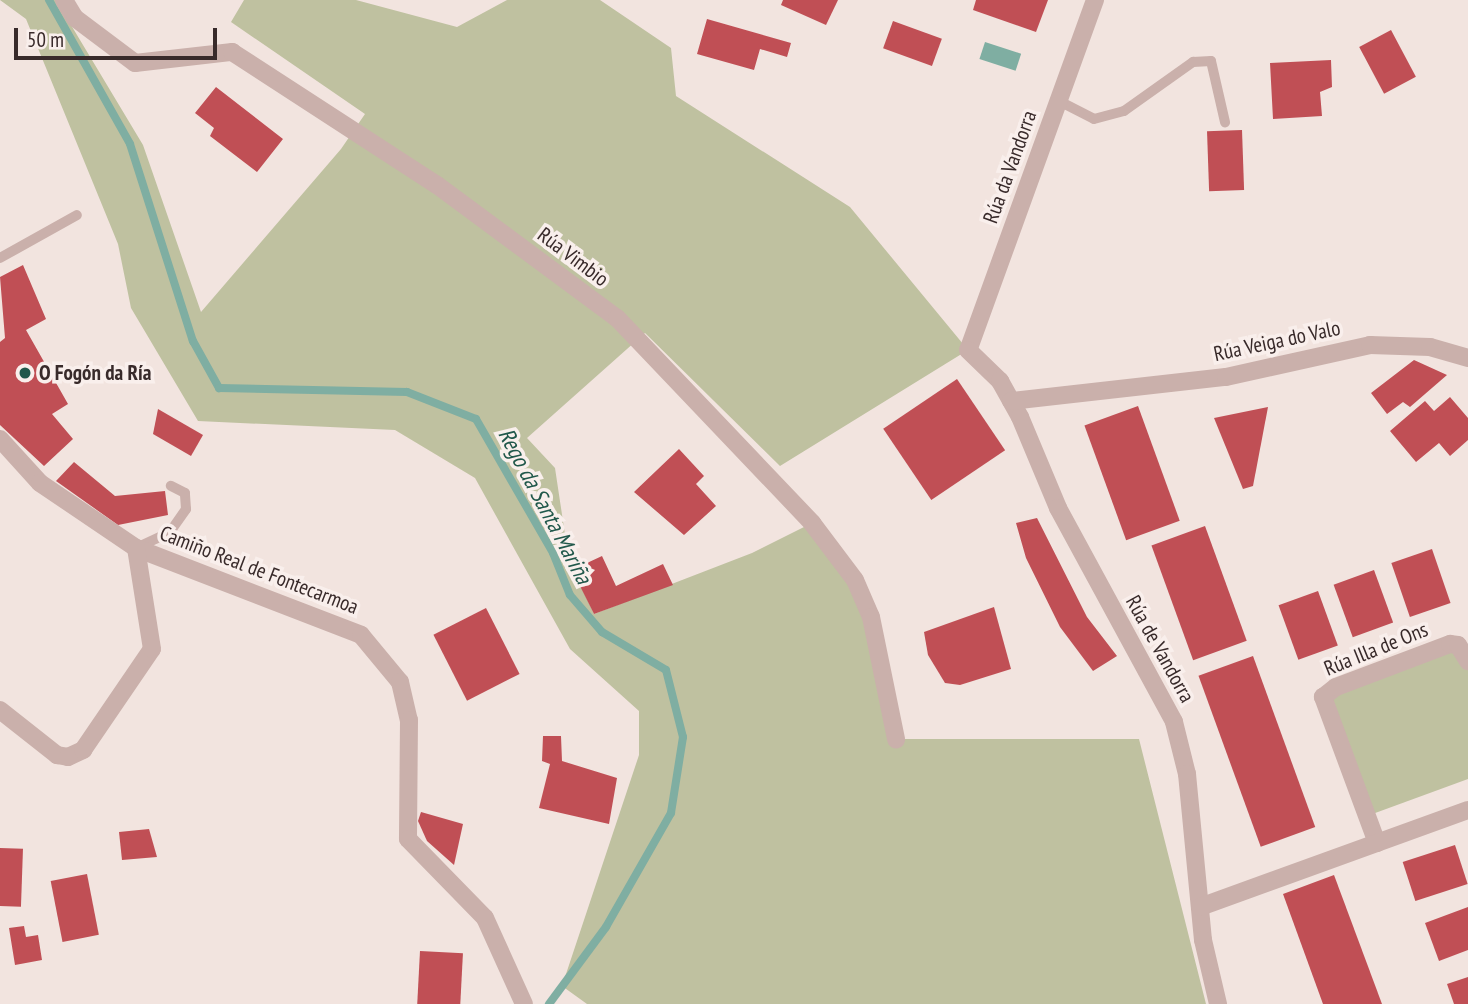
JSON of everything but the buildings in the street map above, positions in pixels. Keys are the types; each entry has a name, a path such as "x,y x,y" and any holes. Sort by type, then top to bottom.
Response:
{"street":[{"name":"Rúa Vimbio","path":"64,0 75,18 135,63 232,52 437,185 617,318 812,523 855,580 872,617 896,739"},
{"name":"Rúa da Vandorra","path":"968,350 1095,0"},
{"name":"Rúa Veiga do Valo","path":"1011,401 1247,374 1370,345 1430,347 1468,358"},
{"name":"Rúa de Vandorra","path":"968,350 1011,401 1085,562 1150,670 1174,722 1187,774 1200,907 1218,1004"},
{"name":"Camiño Real de Fontecarmoa","path":"0,439 40,483 136,548 361,635 400,682 409,720 408,839 485,918 524,1004"},
{"name":"Camiño Real de Fontecarmoa","path":"0,710 57,755 68,757 83,750 152,649 136,548"},
{"name":"Rúa Illa de Ons","path":"1377,843 1323,697 1336,687 1450,645 1458,645 1468,661"},
{"path":"1200,907 1468,810"}],"lane":[{"path":"1059,100 1094,119 1124,111 1193,62 1211,61 1225,122"},
{"path":"0,258 77,215"},
{"path":"136,548 170,532 186,509 186,493 172,486"}],"green space":[{"path":"0,0 56,0 143,145 201,312 341,149 365,114 231,22 244,0 356,0 457,27 507,0 600,0 671,48 676,96 850,207 968,350 780,466 645,333 527,438 555,468 569,561 594,614 752,553 812,523 855,580 896,739 1139,739 1206,1004 587,1004 562,986 639,755 639,711 570,649 475,478 395,430 198,421 131,308 118,244 26,19"},
{"path":"1458,645 1468,668 1468,779 1367,816 1323,697"}],"water":[{"path":"985,42 1021,54 1016,71 979,59"}],"waterway":[{"name":"Rego da Santa Mariña","path":"49,0 130,144 193,341 219,388 407,392 476,419 553,553 570,595 602,632 666,670 683,737 671,813 606,927 549,1004"}],"place":[{"name":"O Fogón da Ría","path":"25,373"}]}
